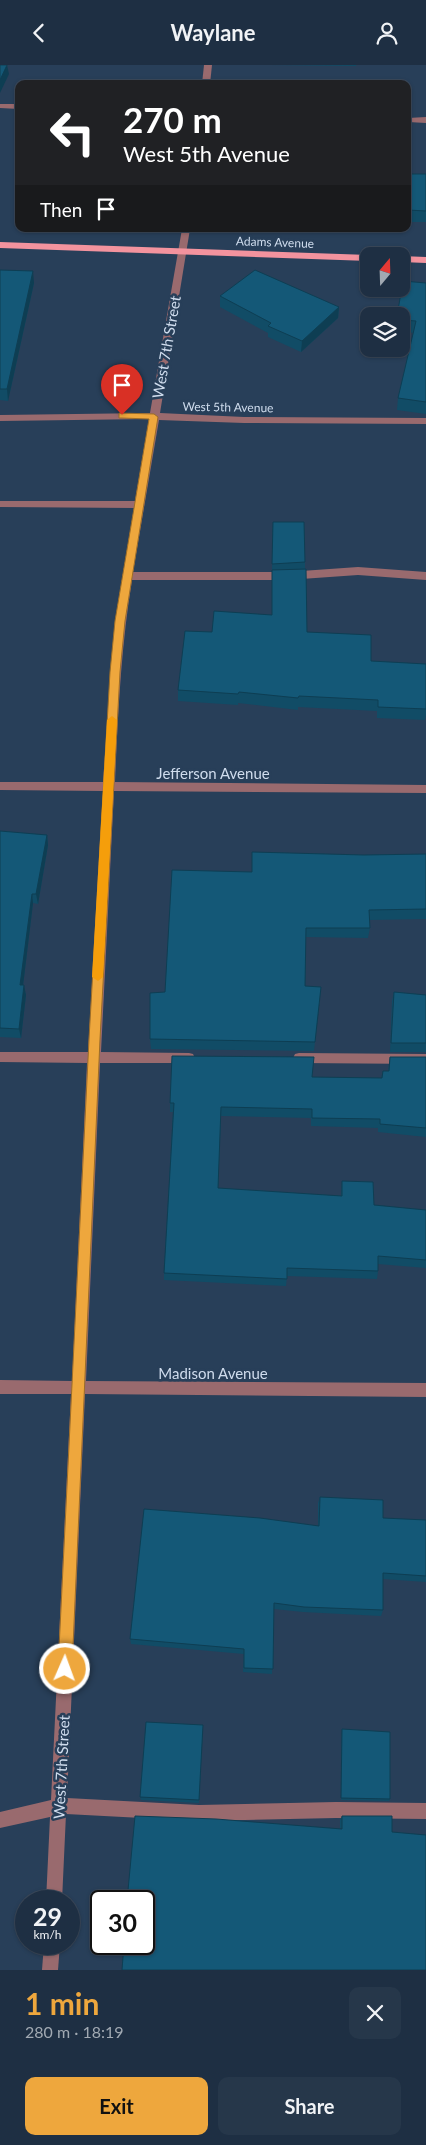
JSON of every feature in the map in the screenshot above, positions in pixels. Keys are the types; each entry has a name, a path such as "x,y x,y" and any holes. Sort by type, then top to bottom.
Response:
{"main road":[{"name":"Adams Avenue","path":"0,245 360,258"},
{"path":"410,259 426,260"}],"street":[{"path":"206,80 208,65"},
{"path":"0,106 15,107"},
{"path":"411,120 426,121"},
{"name":"West 7th Street","path":"55,1890 77,1388 116,664 127,576 186,232"},
{"name":"West 5th Avenue","path":"0,418 154,417 244,420 426,421"},
{"path":"0,504 139,505"},
{"path":"127,576 287,576 358,571 426,576"},
{"name":"Jefferson Avenue","path":"0,785 426,789"},
{"path":"0,1057 197,1058"},
{"path":"287,1058 426,1059"},
{"name":"Madison Avenue","path":"0,1387 426,1390"},
{"path":"0,1820 59,1806 199,1813 336,1810 426,1811"},
{"path":"50,1970 51,1955"}],"building":[{"path":"0,65 7,65 0,80"},
{"path":"411,174 426,174 426,211 411,210"},
{"path":"0,270 33,271 7,389 0,389"},
{"path":"255,270 339,307 302,341 268,326 271,323 220,296"},
{"path":"410,282 426,283 426,402 398,398 408,357 410,357 410,347 416,321 410,321 410,307 399,307 400,297 410,297"},
{"path":"273,522 304,522 305,562 272,564"},
{"path":"306,569 307,632 371,635 371,661 426,664 426,709 378,707 378,700 299,696 298,698 239,692 238,694 178,690 185,631 212,632 214,611 272,615 272,570"},
{"path":"0,831 47,835 36,894 32,894 20,985 24,985 19,1029 0,1028"},
{"path":"252,852 364,855 426,854 426,909 369,910 370,928 306,928 305,986 321,987 315,1042 150,1039 150,993 165,992 172,870 252,872"},
{"path":"394,992 426,995 426,1043 391,1043"},
{"path":"172,1056 314,1057 312,1077 382,1078 383,1071 389,1071 390,1057 426,1057 426,1128 380,1124 380,1119 312,1118 312,1109 221,1107 218,1188 342,1196 342,1181 373,1182 374,1205 426,1210 426,1260 378,1256 378,1271 287,1268 287,1279 164,1273 174,1103 170,1103"},
{"path":"320,1497 383,1500 383,1518 426,1520 426,1576 383,1573 383,1610 304,1607 274,1603 273,1669 244,1668 244,1649 130,1639 144,1509 260,1518 319,1526"},
{"path":"146,1722 203,1725 199,1800 140,1797"},
{"path":"342,1729 390,1732 390,1799 341,1798"},
{"path":"135,1816 216,1819 342,1829 342,1816 392,1816 392,1832 426,1835 426,1970 122,1970 123,1955 155,1955 155,1890 128,1890"}],"slow traffic":[{"path":"98,977 112,720"}],"route":[{"path":"65,1669 94,1039 115,672 120,621 154,417 122,415"}]}
